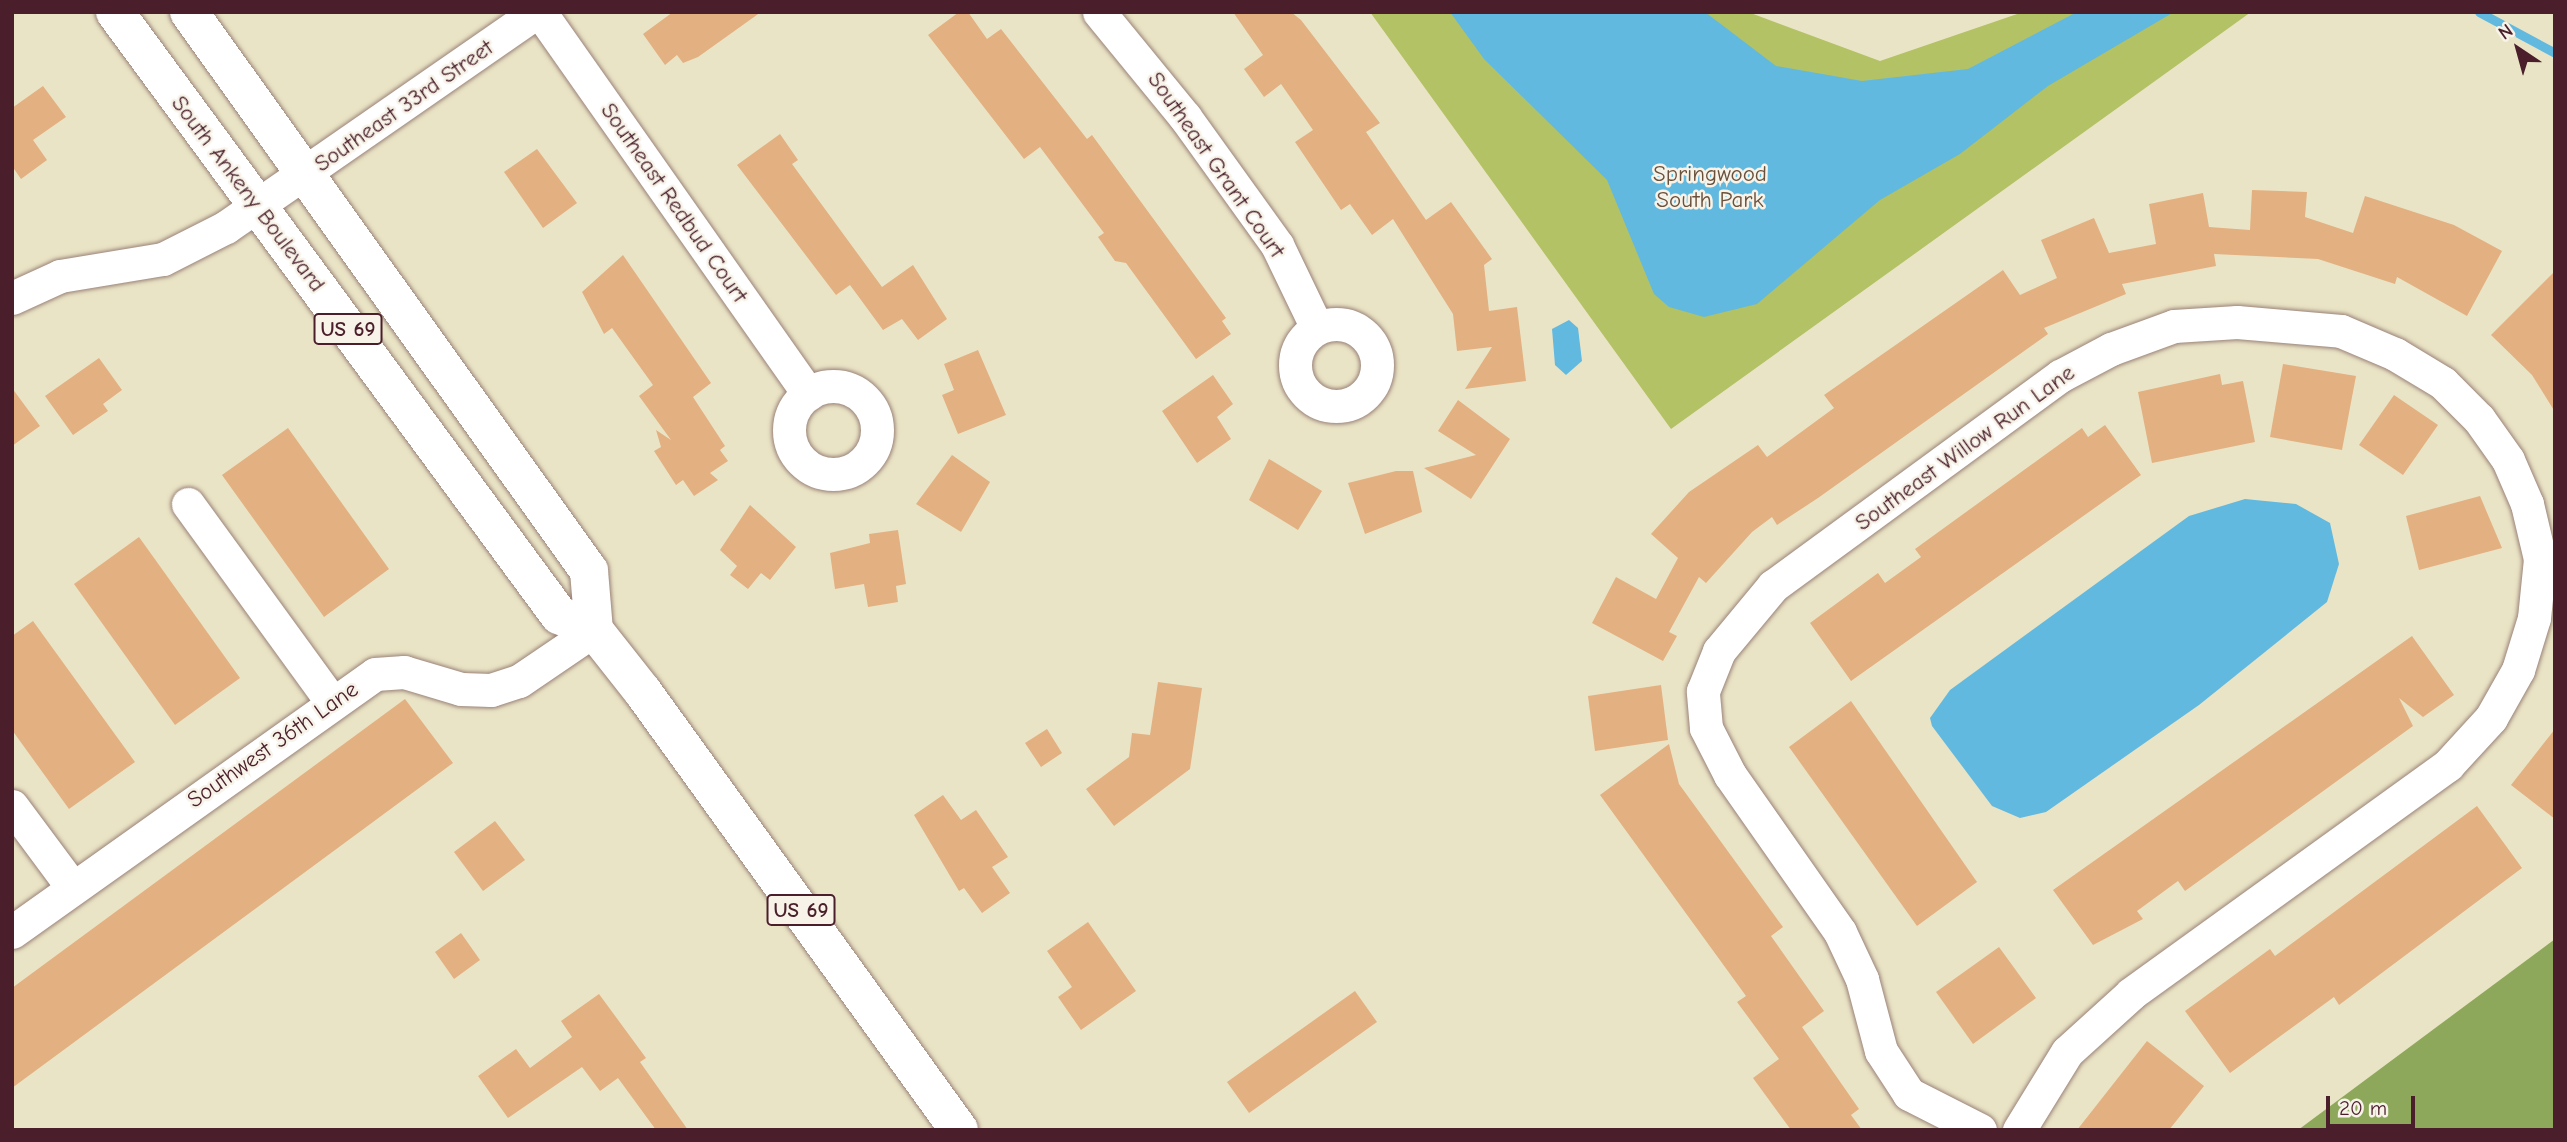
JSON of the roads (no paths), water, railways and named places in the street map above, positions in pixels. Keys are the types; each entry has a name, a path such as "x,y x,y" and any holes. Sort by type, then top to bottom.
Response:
{"main road":[{"name":"South Ankeny Boulevard","path":"114,12 255,208 449,460 559,615 594,630 643,692 959,1130"},
{"name":"US 69","path":"189,12 589,571 594,630"}],"street":[{"name":"Southeast Grant Court","path":"1099,12 1185,117 1277,245 1317,328"},
{"name":"Southeast 33rd Street","path":"12,298 60,276 163,259 255,208 528,15"},
{"name":"Southeast Redbud Court","path":"528,15 808,394"},
{"name":"Southeast Willow Run Lane","path":"1980,1130 1909,1094 1881,1051 1862,979 1840,932 1730,775 1705,716 1703,691 1719,651 1773,586 2060,376 2111,349 2174,326 2237,322 2341,331 2395,354 2443,383 2479,419 2508,460 2527,504 2540,559 2534,618 2518,670 2491,718 2448,765 2142,986 2077,1044 2036,1095 2019,1130"},
{"path":"188,505 331,701"},
{"name":"Southwest 36th Lane","path":"12,932 331,701 375,674 404,673 461,689 491,690 519,681 594,630"},
{"path":"12,806 73,888"}],"water":[{"path":"1450,12 1705,12 1776,66 1862,81 1968,69 2077,12 2174,12 2048,86 1960,154 1880,200 1757,304 1704,317 1669,307 1654,294 1607,180 1484,59"},
{"path":"1569,320 1578,328 1582,361 1566,375 1555,365 1552,329"},
{"path":"2245,499 2296,504 2330,523 2339,564 2327,602 2199,705 2046,812 2020,818 1992,806 1932,726 1930,718 1950,690 2189,516"}],"waterway":[{"path":"2479,12 2555,53"}],"park label":[{"name":"Springwood South Park","path":"1710,187"}]}
